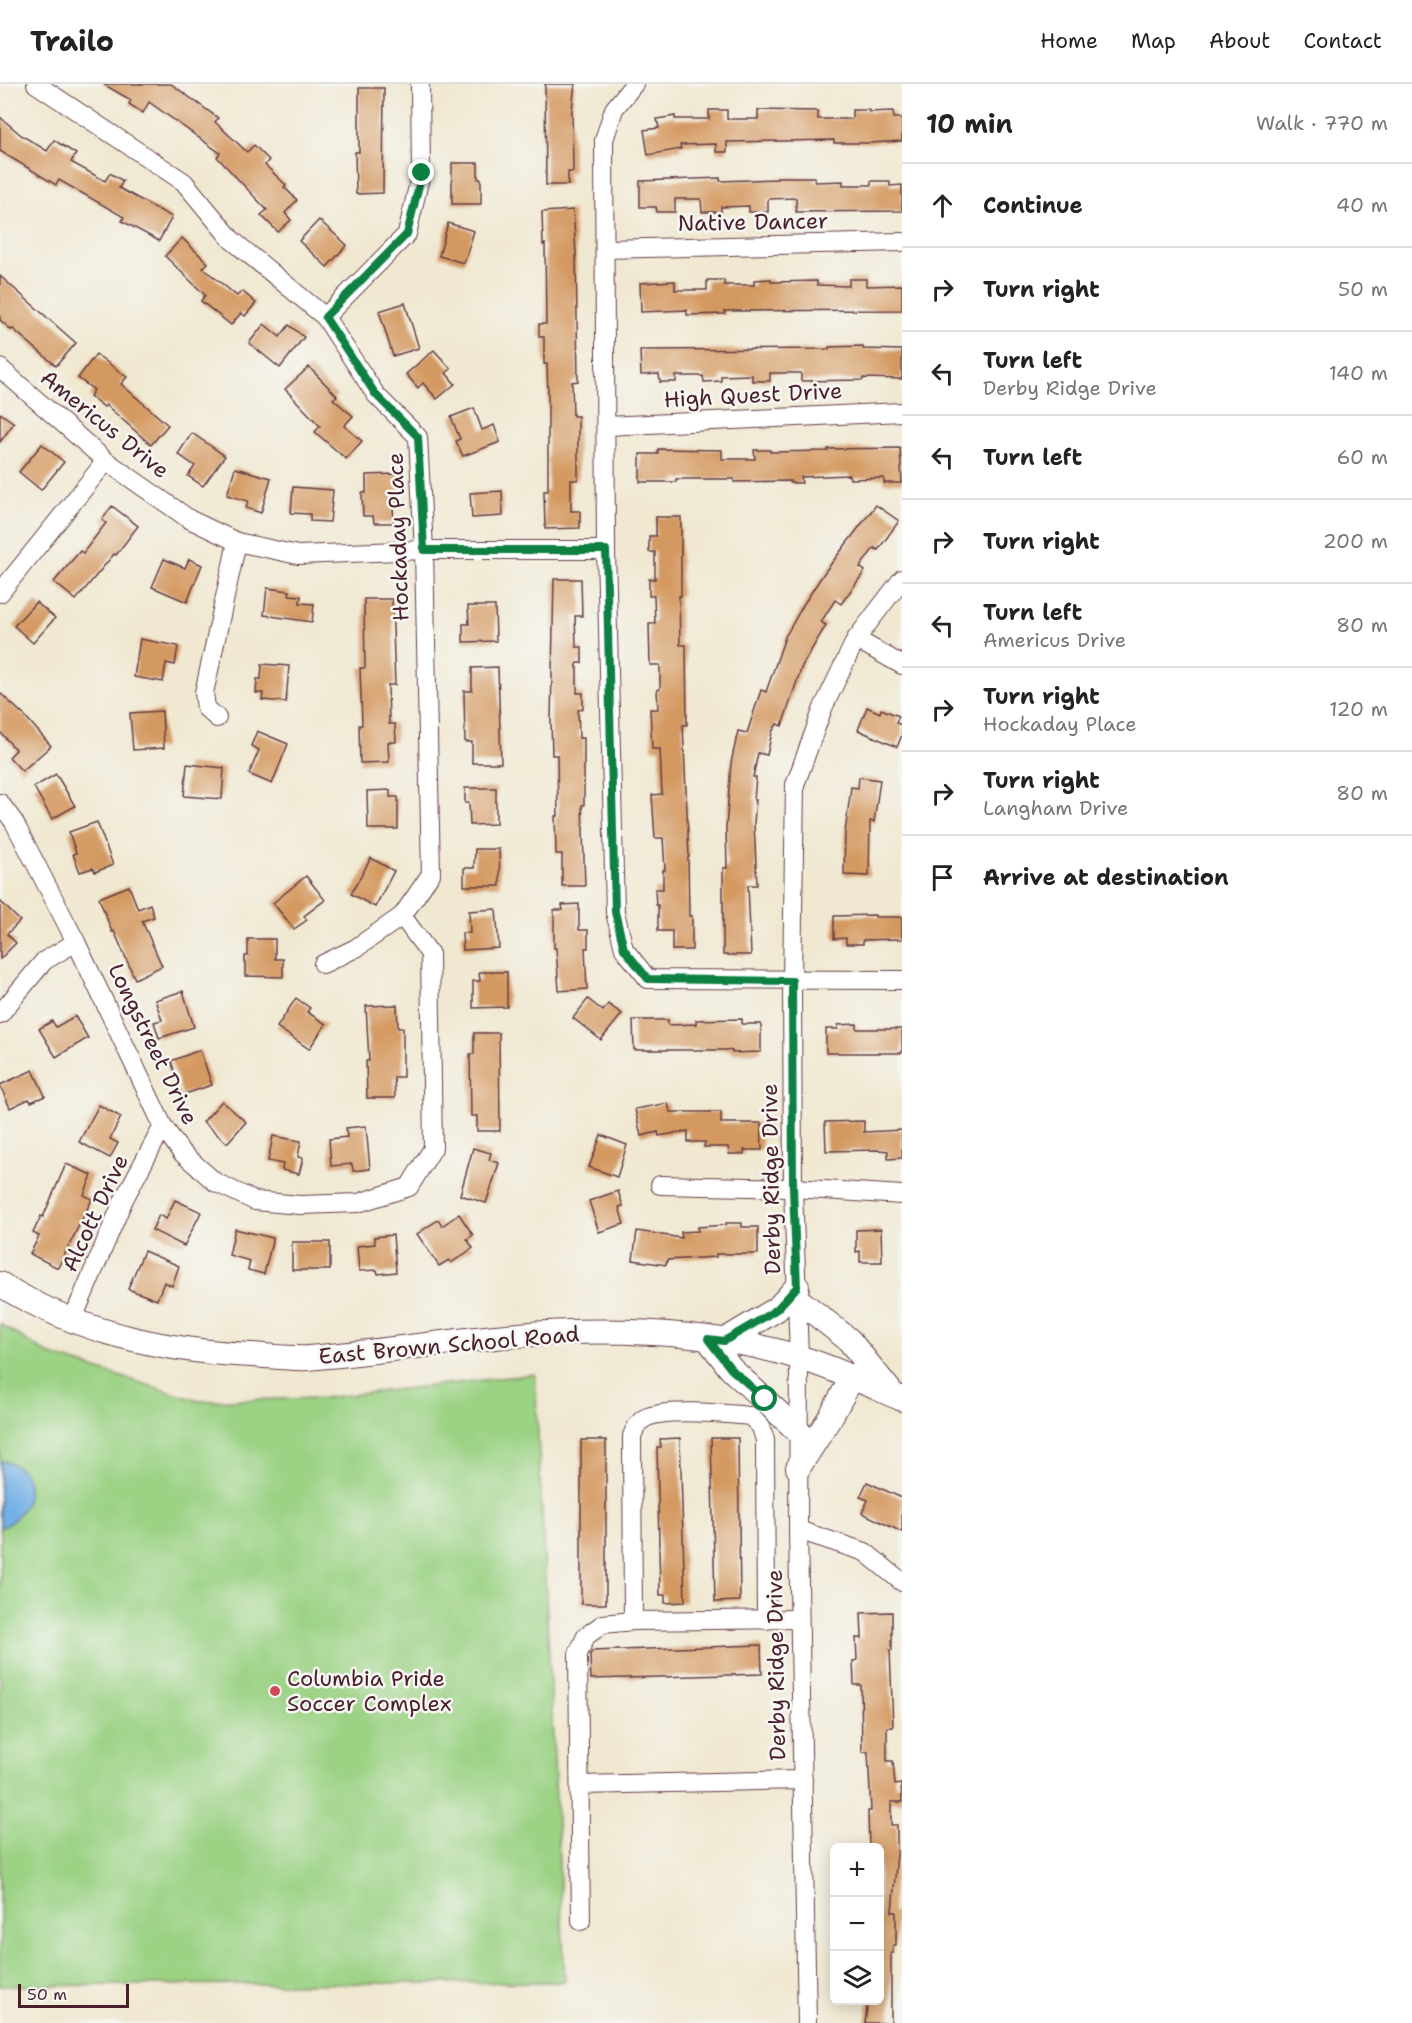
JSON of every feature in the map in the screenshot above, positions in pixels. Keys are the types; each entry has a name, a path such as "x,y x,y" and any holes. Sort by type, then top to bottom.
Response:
{"main road":[{"name":"East Brown School Road","path":"0,1284 28,1301 72,1321 135,1341 204,1353 306,1358 516,1335 570,1332 653,1334 761,1347 799,1357 852,1376 898,1397"},
{"path":"799,1432 731,1369 716,1340 777,1309 797,1293 849,1340 898,1397"},
{"path":"798,1468 831,1416 852,1376"}],"street":[{"name":"Hockaday Place","path":"36,84 184,182 232,240 325,317 376,395 418,437 424,550 431,874 402,916 356,948 323,964"},
{"path":"325,317 407,234 422,173 420,84"},
{"path":"634,84 614,109 604,140 606,550 615,912 624,949 648,979 902,980"},
{"name":"Native Dancer","path":"605,249 902,242"},
{"name":"Americus Drive","path":"0,368 106,461 189,519 237,542 298,555 424,550 606,550"},
{"name":"High Quest Drive","path":"606,426 902,412"},
{"path":"0,593 106,461"},
{"path":"217,718 206,708 204,693 237,542"},
{"name":"Derby Ridge Drive","path":"807,2023 798,1530 799,1357 793,1188 792,981 795,785 823,708 856,639 902,579"},
{"path":"856,639 902,665"},
{"name":"Longstreet Drive","path":"0,803 14,822 76,942 163,1126 181,1152 215,1182 255,1201 300,1206 358,1203 410,1187 433,1148 430,954 402,916"},
{"path":"0,1014 44,961 76,942"},
{"name":"Alcott Drive","path":"72,1321 124,1199 163,1126"},
{"path":"660,1185 793,1188 902,1195"},
{"path":"633,1621 632,1436 636,1427 644,1419 662,1414 692,1413 750,1416 761,1427 765,1440 766,1620"},
{"path":"798,1530 865,1552 902,1582"},
{"path":"581,1921 578,1654 585,1636 603,1624 633,1621 800,1619"},
{"path":"580,1785 803,1780"}],"green space":[{"name":"Columbia Pride Soccer Complex","path":"0,1324 48,1354 199,1401 323,1398 535,1374 565,1982 0,1986"}],"water":[{"path":"6,1461 19,1468 25,1476 28,1493 21,1511 8,1524 0,1528 0,1462"}],"building":[{"path":"103,84 171,84 218,118 215,122 247,152 254,145 269,160 265,165 286,185 284,187 297,200 285,213 291,220 278,232 261,215 267,210 217,157 220,153 149,102 143,113 129,104 131,100"},
{"path":"545,84 575,84 572,110 573,172 568,172 568,185 546,185"},
{"path":"359,88 384,88 383,193 356,194 355,152 359,152"},
{"path":"709,110 727,110 727,119 758,119 758,110 818,111 818,119 852,119 852,110 893,111 894,118 902,118 902,141 870,143 834,143 834,140 727,142 727,152 716,152 716,144 680,145 681,149 648,155 644,130 659,128 657,119 675,116 675,119 709,119"},
{"path":"0,117 21,135 47,151 54,140 76,154 71,162 105,181 110,173 123,181 119,188 172,217 159,241 122,221 124,217 59,180 56,185 0,151"},
{"path":"452,163 478,163 478,179 481,179 481,204 452,204"},
{"path":"777,177 815,177 815,182 843,181 843,185 871,185 871,181 890,181 890,186 902,185 902,211 796,212 796,198 768,199 768,212 749,212 749,206 721,207 721,212 702,212 701,199 675,199 675,212 657,212 656,207 640,207 640,181 720,178 720,181 777,179"},
{"path":"573,210 578,381 572,382 573,416 578,416 578,480 571,480 571,511 580,511 580,528 545,529 544,491 548,491 548,397 544,337 539,337 539,324 546,324 545,244 543,245 542,212"},
{"path":"319,220 347,245 327,267 299,241"},
{"path":"448,223 474,231 464,263 439,256"},
{"path":"182,238 208,263 203,268 237,296 242,291 256,303 245,316 241,313 231,325 201,301 205,295 165,256"},
{"path":"0,276 76,343 56,366 0,320"},
{"path":"771,279 771,282 817,281 817,285 849,286 849,279 866,279 866,286 902,285 902,310 725,311 725,314 687,315 687,310 641,312 640,283 675,281 675,290 707,290 707,280 724,280 724,285 754,285 754,280"},
{"path":"405,303 419,348 393,356 379,311"},
{"path":"264,324 280,337 289,325 304,337 280,368 249,343"},
{"path":"863,346 863,349 902,350 902,379 801,381 801,373 770,373 770,381 752,381 752,375 721,376 721,381 704,382 703,376 676,376 676,382 660,382 659,374 641,375 640,350 829,349 829,347"},
{"path":"434,350 451,369 446,373 455,384 437,399 423,383 418,388 406,374"},
{"path":"96,354 127,377 121,384 168,425 151,445 106,405 104,407 90,396 94,390 78,378"},
{"path":"309,367 337,396 333,399 353,416 344,426 362,441 346,459 315,432 320,426 285,389"},
{"path":"474,408 482,430 494,425 500,442 463,456 456,441 460,439 451,417"},
{"path":"0,413 14,423 0,442"},
{"path":"192,433 225,456 203,486 188,476 195,466 178,454"},
{"path":"42,444 64,462 41,490 19,472"},
{"path":"900,448 902,483 884,483 884,478 850,479 849,475 801,477 802,483 790,483 790,481 734,482 734,479 676,479 676,482 640,482 640,454 658,454 658,449 722,450 722,459 755,459 754,450 770,450 770,452"},
{"path":"235,468 271,478 261,513 246,508 248,501 227,495"},
{"path":"399,474 400,506 393,507 394,523 374,523 373,516 363,516 362,493 366,493 366,475"},
{"path":"293,487 333,490 330,522 310,521 310,514 291,513"},
{"path":"502,491 503,516 472,518 470,493"},
{"path":"876,505 899,521 878,550 874,548 860,567 865,571 841,604 835,600 821,622 826,625 802,666 782,726 777,724 772,732 767,755 758,753 753,777 756,777 754,823 757,885 748,885 751,955 723,955 723,868 727,868 726,828 731,763 738,731 747,733 761,690 766,692 785,637 805,602"},
{"path":"112,506 138,526 76,600 54,582 80,551 83,553 106,523 102,520"},
{"path":"656,517 681,517 680,645 686,645 687,725 683,725 692,950 672,950 672,931 658,931 658,905 656,905 655,889 663,889 663,870 665,870 663,838 655,838 652,795 662,794 660,749 652,749 650,709 658,709 657,690 660,689 660,665 650,665 649,623 655,623 654,596 649,596 649,579 655,579 655,552 649,552 649,536 656,536"},
{"path":"164,559 185,568 189,559 202,565 187,602 152,587"},
{"path":"554,579 581,579 582,616 575,616 576,647 582,647 582,663 577,663 577,693 583,693 583,709 578,710 579,738 584,738 584,805 582,805 585,886 562,886 562,854 556,854 557,755 552,755 551,720"},
{"path":"267,588 290,591 289,595 301,596 300,603 314,604 312,622 264,615"},
{"path":"364,599 392,599 395,685 388,685 389,724 395,724 396,742 388,742 389,762 360,763 359,725 362,725 360,668 365,668"},
{"path":"36,602 55,618 33,643 14,626"},
{"path":"468,606 495,606 496,641 463,642 463,624 469,624"},
{"path":"140,639 178,646 175,665 166,663 163,682 134,677"},
{"path":"262,664 289,666 286,702 262,700 263,693 256,693 257,679 261,679"},
{"path":"498,667 501,763 472,763 472,742 465,742 464,691 472,691 472,668"},
{"path":"0,693 25,716 51,746 22,771 9,757 16,750 0,732"},
{"path":"867,707 880,713 881,709 899,716 896,723 902,725 902,735 897,747 858,730"},
{"path":"162,711 164,748 133,750 130,713"},
{"path":"257,731 288,744 272,784 249,774 259,750 251,746"},
{"path":"187,764 224,768 222,799 184,796"},
{"path":"56,774 75,806 52,819 34,787"},
{"path":"859,777 880,780 874,822 870,821 869,876 844,875 845,833 851,787 858,788"},
{"path":"465,788 496,788 496,824 470,825 469,803 465,803"},
{"path":"390,790 390,797 398,797 398,829 368,829 367,791"},
{"path":"97,822 113,865 95,872 93,868 80,872 73,854 76,853 69,832"},
{"path":"475,849 499,849 500,886 464,886 464,868 474,868"},
{"path":"371,858 394,871 375,907 351,894"},
{"path":"306,876 325,900 304,916 307,920 294,929 273,903"},
{"path":"129,886 138,909 150,904 154,917 142,921 162,966 135,979 114,931 112,932 99,898"},
{"path":"0,901 20,921 7,934 16,943 0,959"},
{"path":"579,904 579,930 588,930 588,948 585,948 587,989 559,991 556,948 554,948 554,910 563,910 562,905"},
{"path":"496,909 499,948 463,950 462,933 470,933 469,911"},
{"path":"875,915 875,917 902,917 902,939 863,940 863,944 846,944 846,938 834,939 834,916"},
{"path":"248,939 275,939 275,959 283,959 283,977 245,976"},
{"path":"479,972 507,972 507,1007 473,1008 473,981 480,981"},
{"path":"183,991 194,1027 159,1038 154,1022 162,1020 155,1000"},
{"path":"296,998 310,1008 307,1012 326,1024 309,1049 277,1027"},
{"path":"588,999 603,1011 608,1004 622,1014 601,1040 573,1018"},
{"path":"397,1005 398,1028 403,1028 403,1077 394,1077 395,1098 367,1098 366,1061 369,1061 366,1006"},
{"path":"75,1016 88,1038 56,1057 39,1029 52,1021 56,1027"},
{"path":"742,1019 742,1024 761,1024 761,1052 634,1050 633,1020 668,1020 668,1025 696,1024 696,1020"},
{"path":"857,1024 857,1029 902,1029 902,1053 826,1053 826,1029 838,1029 838,1025"},
{"path":"474,1033 499,1033 500,1131 477,1131 477,1116 471,1116 470,1054 474,1054"},
{"path":"200,1050 212,1085 182,1095 171,1061"},
{"path":"33,1070 45,1096 31,1102 29,1099 10,1108 0,1085"},
{"path":"222,1101 246,1122 227,1143 203,1122"},
{"path":"668,1103 670,1112 721,1112 721,1123 761,1123 762,1150 744,1150 744,1154 729,1154 728,1147 704,1147 705,1142 688,1142 688,1131 659,1136 658,1132 641,1136 635,1109"},
{"path":"99,1105 121,1117 110,1139 118,1143 110,1158 79,1142"},
{"path":"864,1121 864,1132 902,1130 902,1158 888,1159 888,1151 879,1150 826,1151 825,1122"},
{"path":"366,1126 370,1169 353,1171 352,1164 331,1166 329,1139 347,1137 346,1128"},
{"path":"601,1135 627,1145 617,1177 589,1167"},
{"path":"273,1136 301,1141 298,1157 303,1158 299,1174 282,1170 283,1164 268,1161"},
{"path":"473,1148 491,1153 489,1160 499,1163 486,1203 460,1195"},
{"path":"66,1164 92,1175 84,1195 92,1199 58,1268 30,1254 39,1236 33,1233 41,1216 43,1217"},
{"path":"618,1191 623,1206 619,1207 624,1224 599,1232 589,1201"},
{"path":"175,1200 201,1212 184,1246 152,1230 159,1215 166,1219"},
{"path":"459,1214 473,1235 467,1239 473,1248 451,1263 449,1260 439,1266 417,1234 438,1220 442,1226"},
{"path":"726,1223 742,1223 742,1227 758,1227 758,1254 716,1254 716,1257 667,1260 666,1265 633,1260 637,1231 682,1238 681,1232 698,1231 698,1227 726,1225"},
{"path":"235,1229 273,1238 264,1274 248,1270 250,1261 229,1255"},
{"path":"881,1229 882,1262 860,1262 860,1251 856,1252 856,1230"},
{"path":"393,1235 396,1272 378,1274 377,1270 359,1271 357,1246 375,1244 374,1237"},
{"path":"292,1242 330,1242 330,1270 292,1270"},
{"path":"144,1251 179,1266 172,1286 164,1282 157,1300 128,1289"},
{"path":"680,1438 685,1602 665,1603 665,1595 660,1595 657,1447 661,1447 660,1439"},
{"path":"711,1438 738,1438 740,1601 715,1602"},
{"path":"581,1440 606,1440 606,1604 581,1604"},
{"path":"867,1482 902,1498 902,1532 862,1513 868,1500 860,1497"},
{"path":"892,1612 892,1650 890,1650 893,1727 887,1727 887,1761 893,1761 895,1785 901,1784 902,1802 891,1802 891,1825 897,1825 897,1854 892,1912 896,1912 896,1945 893,1945 893,1953 891,1953 891,2023 865,2023 867,2005 884,2005 884,1843 869,1843 868,1811 871,1811 868,1752 862,1752 861,1685 854,1685 853,1661 857,1660 856,1638 862,1638 861,1613"},
{"path":"761,1645 762,1674 591,1679 590,1655 592,1651"}],"place":[{"name":"Columbia Pride Soccer Complex","path":"275,1691"}],"route":[{"path":"422,173 407,234 325,317 376,395 418,437 424,550 606,550 615,912 624,949 648,979 792,981 793,1188 797,1287 777,1309 755,1323 724,1341 708,1339 731,1369 765,1399"}]}
